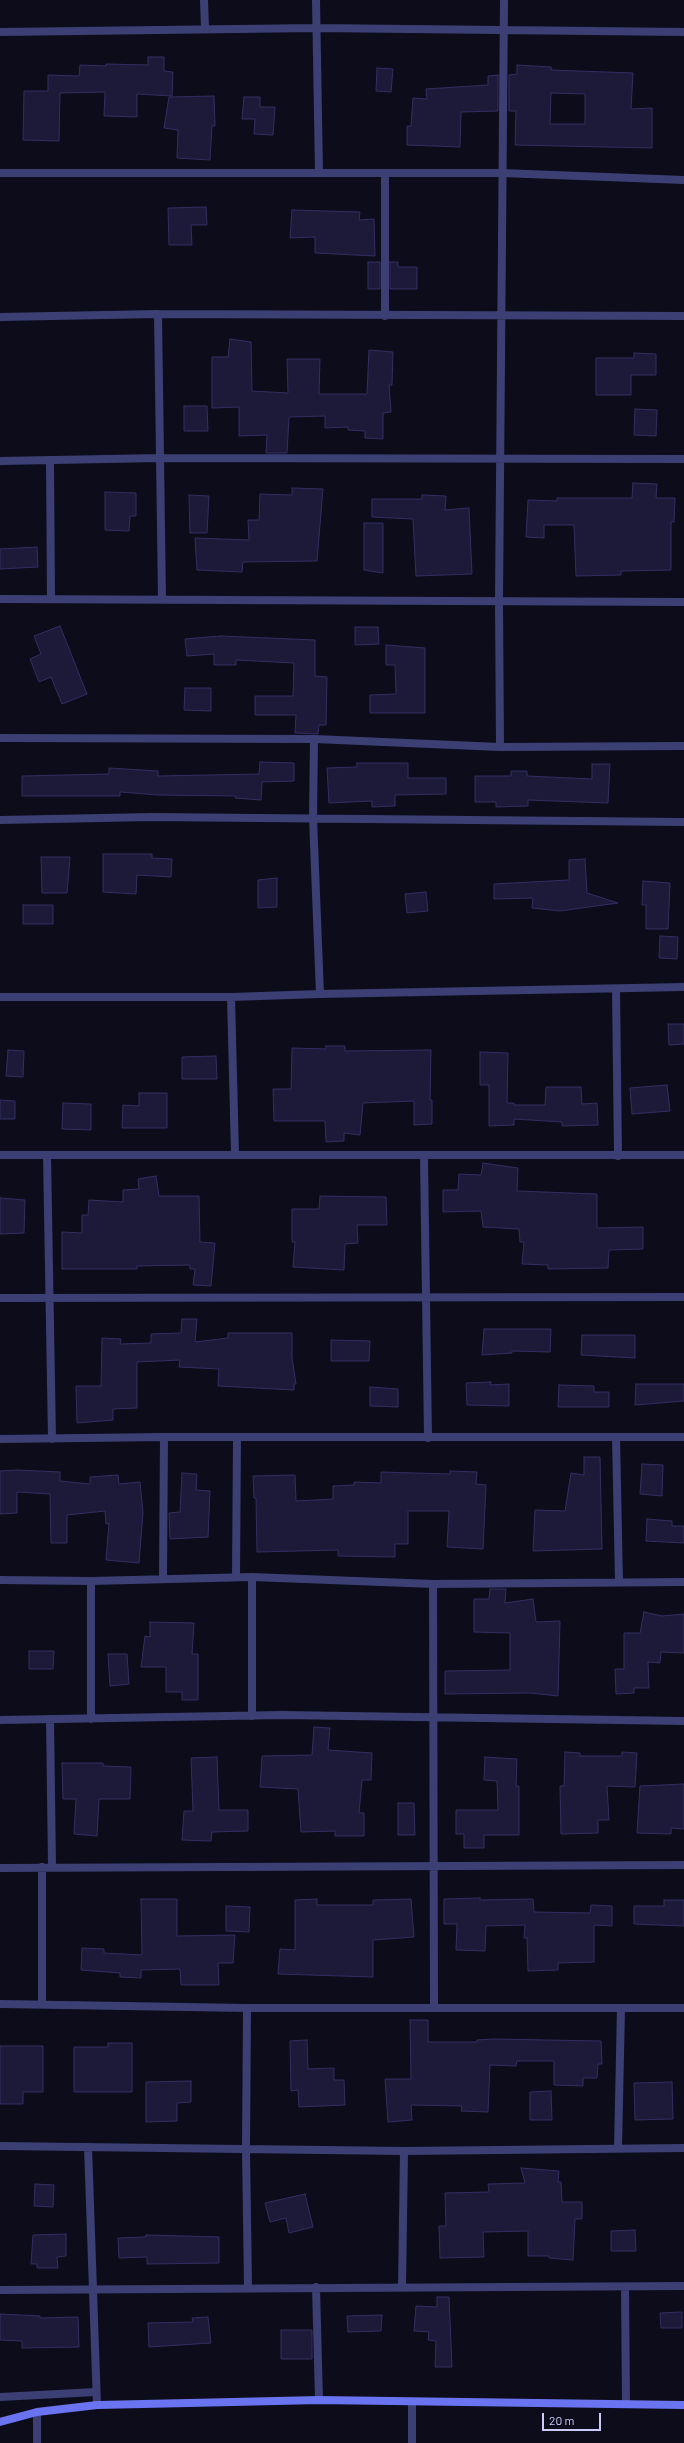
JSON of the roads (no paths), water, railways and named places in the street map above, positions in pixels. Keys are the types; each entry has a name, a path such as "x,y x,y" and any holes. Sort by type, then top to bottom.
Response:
{"street":[{"path":"204,0 205,28"},
{"path":"316,0 319,172"},
{"path":"500,747 499,600 504,0"},
{"path":"0,32 205,28 504,28 684,32"},
{"path":"0,173 319,172 386,175 502,173 684,180"},
{"path":"385,316 386,175"},
{"path":"0,317 158,314 502,317 684,316"},
{"path":"158,314 162,599"},
{"path":"0,461 160,458 684,459"},
{"path":"50,460 51,599"},
{"path":"0,599 684,602"},
{"path":"0,738 314,739 500,747 684,746"},
{"path":"314,739 313,818 320,994"},
{"path":"0,820 152,817 684,822"},
{"path":"0,997 231,997 320,994 684,988"},
{"path":"616,989 618,1156"},
{"path":"231,997 236,1154"},
{"path":"0,1155 236,1154 424,1157 684,1155"},
{"path":"47,1155 48,1299 52,1439"},
{"path":"424,1157 428,1438"},
{"path":"0,1298 684,1297"},
{"path":"163,1578 164,1436"},
{"path":"0,1439 164,1436 428,1438 684,1437"},
{"path":"236,1577 237,1437"},
{"path":"616,1437 619,1582"},
{"path":"252,1577 252,1716"},
{"path":"0,1580 91,1581 163,1578 252,1577 433,1584 684,1582"},
{"path":"90,1719 91,1581"},
{"path":"433,1584 434,2008"},
{"path":"0,1720 252,1716 684,1721"},
{"path":"50,1719 52,1866"},
{"path":"0,1868 52,1866 684,1865"},
{"path":"42,1867 42,2004"},
{"path":"0,2004 247,2008 684,2008"},
{"path":"247,2008 246,2149 248,2287"},
{"path":"618,2148 620,2008"},
{"path":"0,2146 404,2151 684,2148"},
{"path":"88,2147 97,2405"},
{"path":"402,2287 404,2151"},
{"path":"0,2290 316,2286 684,2286"},
{"path":"316,2286 319,2400"},
{"path":"624,2287 626,2404"},
{"path":"0,2397 96,2392"},
{"path":"0,2422 37,2412 97,2405 319,2400 684,2405"},
{"path":"412,2402 412,2443"},
{"path":"37,2412 38,2443"}]}
